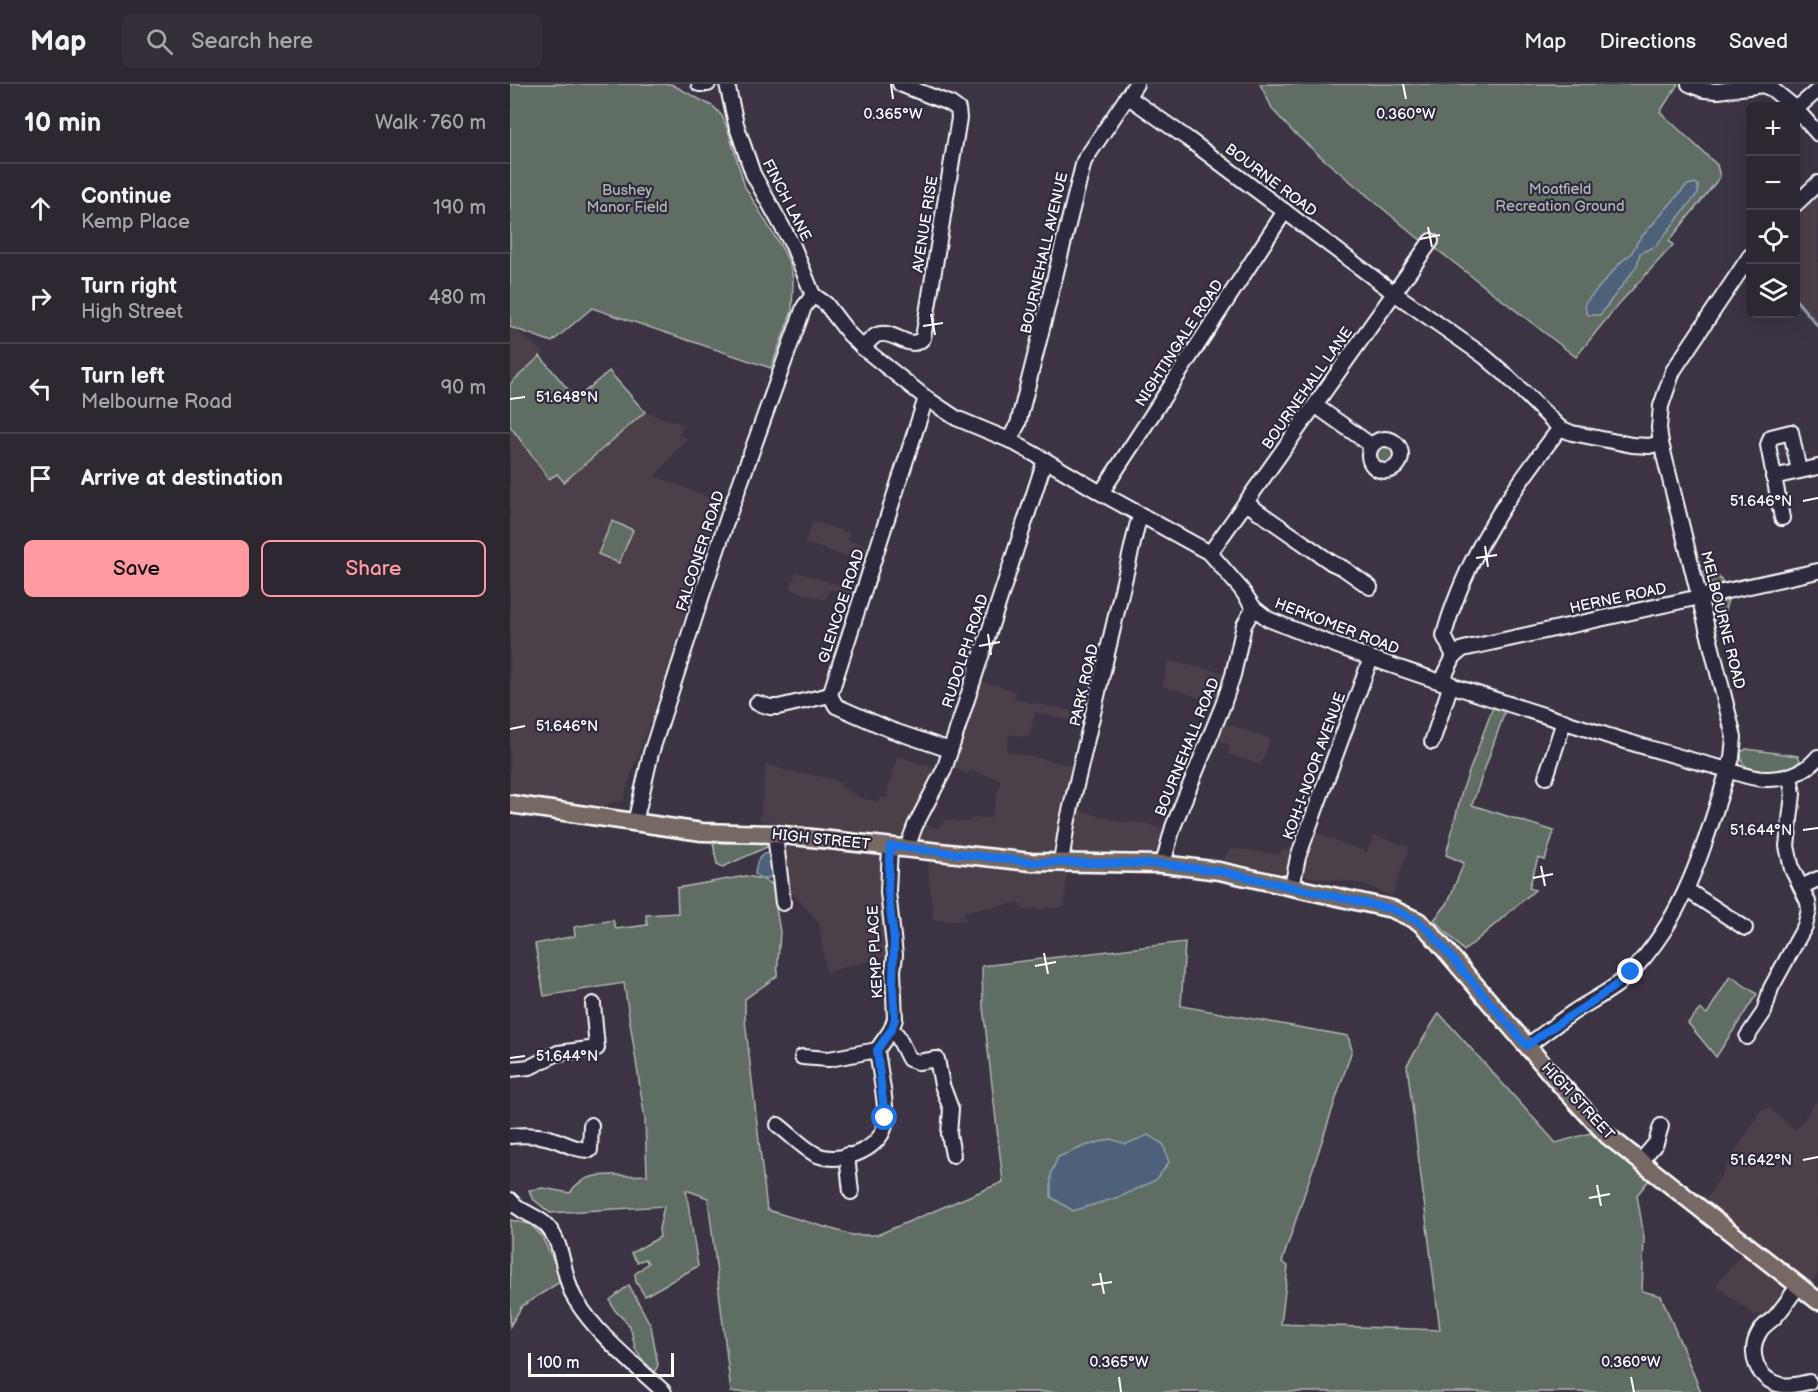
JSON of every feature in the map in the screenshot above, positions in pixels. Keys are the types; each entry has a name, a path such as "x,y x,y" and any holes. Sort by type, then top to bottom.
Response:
{"main road":[{"name":"HIGH STREET","path":"510,804 702,832 775,834 991,858 1163,864 1219,871 1392,909 1418,921 1437,940 1527,1046 1608,1136 1818,1301"}],"street":[{"path":"699,84 708,84"},
{"name":"AVENUE RISE","path":"863,348 872,338 882,334 914,343 923,338 959,118 958,109 951,104 900,84"},
{"name":"BOURNEHALL AVENUE","path":"1009,440 1021,413 1084,161 1136,84"},
{"path":"1689,84 1704,90 1718,91 1762,85 1772,89 1788,102"},
{"name":"FINCH LANE","path":"730,85 736,124 753,174 793,246 813,295"},
{"path":"1800,104 1818,90"},
{"name":"BOURNE ROAD","path":"1127,96 1394,293"},
{"path":"1800,114 1818,134"},
{"path":"1800,200 1818,183"},
{"name":"NIGHTINGALE ROAD","path":"1101,493 1285,211"},
{"name":"BOURNEHALL LANE","path":"1210,553 1431,241"},
{"name":"MELBOURNE ROAD","path":"1527,1046 1563,1019 1616,985 1631,972 1668,923 1687,890 1732,758 1734,737 1659,428 1661,406 1668,384 1684,354 1746,262"},
{"path":"1394,293 1484,356 1560,428 1572,433 1632,445 1649,447 1661,443"},
{"name":"HERKOMER ROAD","path":"813,295 826,304 863,348 926,398 956,418 1009,440 1210,553 1241,588 1254,608 1268,619 1371,658 1680,758 1757,779 1790,776"},
{"name":"FALCONER ROAD","path":"635,823 651,753 729,514 804,307 813,295"},
{"name":"GLENCOE ROAD","path":"830,695 926,398"},
{"path":"1316,406 1371,446"},
{"path":"1431,742 1454,656 1444,636 1453,606 1483,538 1505,502 1560,428"},
{"path":"1782,518 1768,445 1771,437 1791,432 1799,471"},
{"name":"RUDOLPH ROAD","path":"907,848 915,826 944,770 1045,460"},
{"path":"1773,477 1818,467"},
{"path":"1246,503 1370,587"},
{"name":"PARK ROAD","path":"1061,862 1067,824 1141,515"},
{"path":"1323,576 1332,563"},
{"name":"HERNE ROAD","path":"1454,656 1470,647 1818,571"},
{"name":"BOURNEHALL ROAD","path":"1163,864 1173,827 1223,705 1233,675 1244,625 1254,608"},
{"name":"KOH-I-NOOR AVENUE","path":"1292,887 1298,857 1371,658"},
{"path":"757,703 778,707 830,695 836,706 891,730 950,750"},
{"path":"1545,777 1564,721"},
{"path":"1748,1037 1764,1012 1771,988 1805,926 1809,910 1808,902 1792,869 1787,846 1793,794 1790,776 1812,764 1818,757"},
{"path":"775,834 783,903"},
{"name":"KEMP PLACE","path":"877,1050 891,1030 895,1012 894,939 888,892 890,846"},
{"path":"1801,887 1818,879"},
{"path":"1687,890 1745,928"},
{"path":"510,1069 530,1067 558,1053 597,1048 593,1004"},
{"path":"891,1030 897,1035 909,1059 918,1062 937,1059 942,1085 951,1109 950,1134 953,1155"},
{"path":"778,1125 814,1153 826,1156 856,1154 873,1146 884,1129 885,1112 877,1050 829,1059 802,1057"},
{"path":"510,1136 527,1135 549,1138 575,1149 590,1150 591,1125"},
{"path":"1640,1162 1656,1143 1661,1126"},
{"path":"847,1155 851,1192"},
{"path":"510,1200 520,1210 538,1218 547,1226 557,1243 568,1284 576,1299 598,1329 664,1392"},
{"path":"1798,1286 1776,1316 1760,1330 1755,1342 1754,1357 1760,1372 1772,1383 1786,1386 1809,1382"}],"shaded area":[{"path":"1818,194 1818,328 1800,309 1800,211"},
{"path":"510,326 544,353 510,384"},
{"path":"609,371 645,412 684,425 679,435 687,438 655,476 721,502 702,553 672,659 622,802 612,802 605,806 510,794 510,426 549,479 557,474 563,482"},
{"path":"812,521 849,533 848,540 869,546 864,562 805,543"},
{"path":"796,572 855,590 853,596 830,589 825,600 790,589"},
{"path":"1169,661 1226,673 1217,703 1162,686"},
{"path":"981,681 1015,691 1014,699 1086,714 1084,723 1035,712 1029,737 1009,734 1006,751 1075,766 1053,852 991,852 918,840 923,824 939,828 945,819 969,822 971,818 991,818 1001,780 970,770 968,774 952,767"},
{"path":"1225,723 1270,739 1261,765 1228,754 1230,745 1217,740"},
{"path":"897,756 935,768 909,818 905,833 900,836 848,833 760,820 766,764 787,771 835,779 842,787 861,798 879,802 880,797 886,798"},
{"path":"1078,810 1121,822 1145,823 1165,830 1156,853 1073,854 1069,851"},
{"path":"1315,833 1367,852 1373,835 1409,847 1392,896 1360,883 1304,876 1307,855"},
{"path":"805,844 848,853 882,856 881,888 888,956 826,972 819,922 788,888 785,845"},
{"path":"1230,849 1278,855 1282,849 1290,851 1287,874 1223,861"},
{"path":"929,860 1067,873 1064,907 1025,910 1018,903 964,911 965,921 933,920"},
{"path":"1816,1102 1818,1103 1818,1274 1810,1284 1705,1201 1761,1110 1769,1108 1796,1130"},
{"path":"1742,1253 1780,1285 1782,1290 1781,1297 1774,1307 1765,1314 1754,1315 1716,1285"}],"green space":[{"name":"Bushey Manor Field","path":"510,84 671,84 714,107 722,116 728,130 745,187 790,264 793,279 792,311 771,368 592,308 552,342 510,327"},
{"name":"Moatfield Recreation Ground","path":"1260,84 1678,84 1660,112 1717,165 1720,177 1669,241 1673,245 1617,306 1576,357 1435,248 1418,238 1327,162 1292,131 1273,110"},
{"path":"540,356 576,399 609,371 645,412 564,482 557,474 549,479 510,426 510,384"},
{"path":"1385,442 1394,445 1397,454 1394,463 1385,466 1376,463 1373,454 1376,445"},
{"path":"612,521 633,530 619,563 598,554"},
{"path":"1703,571 1715,573 1724,583 1714,585 1708,583"},
{"path":"1728,600 1725,610 1715,619 1713,611 1715,605"},
{"path":"1493,707 1505,711 1472,805 1554,831 1545,860 1538,858 1529,888 1535,890 1464,951 1434,920 1447,904 1464,863 1446,855 1462,791"},
{"path":"1746,749 1798,756 1800,760 1798,764 1761,772 1747,767 1742,762 1741,752"},
{"path":"713,843 765,843 767,847 723,867 717,864"},
{"path":"746,876 762,879 772,884 780,932 777,976 745,999 745,1020 767,1210 852,1235 877,1235 1003,1182 983,1006 982,966 1185,942 1181,1006 1348,1036 1352,1050 1282,1262 1288,1266 1281,1324 1440,1330 1407,1065 1439,1013 1556,1143 1590,1133 1649,1180 1637,1195 1644,1237 1642,1291 1661,1296 1701,1392 731,1392 708,1198 686,1190 698,1266 645,1296 636,1282 635,1274 648,1263 645,1259 637,1262 631,1253 660,1237 659,1229 664,1206 550,1213 532,1198 529,1190 543,1188 570,1193 585,1179 594,1176 647,1175 645,1120 624,983 544,996 535,944 575,936 574,927 613,920 616,929 647,925 646,915 678,913 677,888"},
{"path":"1730,976 1757,994 1716,1057 1688,1023 1700,1009 1707,1014"},
{"path":"510,1220 530,1224 541,1235 563,1280 522,1306 510,1326"},
{"path":"629,1285 651,1326 658,1365 655,1371 635,1349 630,1327 611,1304 610,1300"}],"water":[{"path":"1694,183 1698,185 1698,193 1656,246 1640,253 1637,266 1600,315 1586,313 1585,303 1631,254 1638,241 1686,186"},
{"path":"765,853 773,856 776,871 769,878 760,878 755,874 756,868 759,859"},
{"path":"1148,1135 1163,1144 1169,1162 1156,1180 1122,1196 1073,1211 1051,1197 1051,1173 1058,1157 1111,1139 1126,1144"}],"waterway":[{"path":"1800,305 1818,326"}],"route":[{"path":"885,1118 877,1050 891,1030 895,1019 893,988 895,955 888,892 890,846 1031,862 1163,864 1219,871 1392,909 1418,921 1429,931 1527,1046 1563,1019 1616,985 1631,972"}]}
